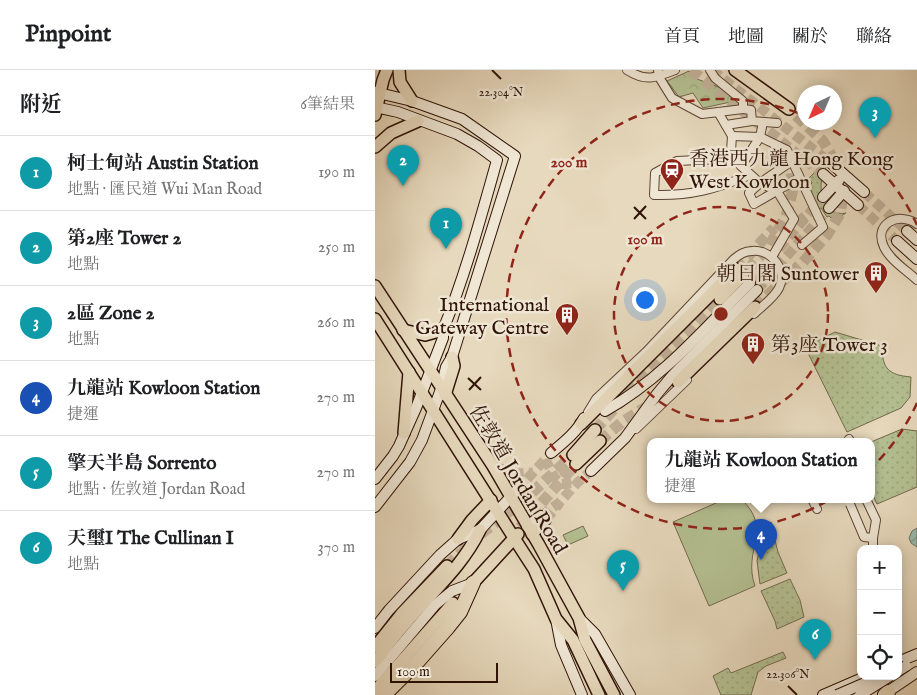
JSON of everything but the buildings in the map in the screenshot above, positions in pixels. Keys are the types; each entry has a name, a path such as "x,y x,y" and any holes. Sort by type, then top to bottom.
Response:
{"highway":[{"path":"384,695 448,628 459,612 473,583"}],"main road":[{"path":"375,479 393,456 422,393 443,338 443,330 461,282 497,160 457,134 398,112 376,110 377,92 387,70"},
{"path":"399,70 400,82 412,101"},
{"path":"735,70 789,109"},
{"path":"375,507 412,458 422,440 453,368 451,357 515,156 462,119 412,101 377,92"},
{"path":"375,147 391,133 418,121"},
{"path":"832,164 865,192"},
{"path":"823,174 858,205"},
{"path":"823,198 845,174"},
{"path":"829,208 844,191"},
{"path":"907,231 917,240"},
{"path":"897,241 917,259"},
{"path":"551,453 583,421 746,279"},
{"path":"591,471 625,438 746,279"},
{"path":"720,299 746,279"},
{"path":"605,412 646,385 671,362 746,279"},
{"name":"佐敦道 Jordan Road","path":"375,286 443,392 514,494 530,530 579,618 585,640 613,693"},
{"path":"678,382 755,307"},
{"name":"佐敦道 Jordan Road","path":"375,319 534,569 556,619 561,645 582,695"},
{"path":"403,330 425,335 443,330"},
{"path":"404,433 409,372"},
{"path":"595,430 574,460 600,441"},
{"path":"375,662 406,622 455,570 471,548 480,530 514,494"},
{"path":"375,628 435,560 458,539 472,520 491,500"},
{"path":"375,676 435,605 452,592 473,583 514,537 530,530 543,518"},
{"path":"458,539 480,530"},
{"path":"375,647 403,612 447,566"},
{"path":"375,691 453,603"},
{"name":"佐敦道 Jordan Road","path":"579,618 595,634 630,695"},
{"name":"佐敦道 Jordan Road","path":"556,619 573,640 599,695"},
{"path":"860,695 884,685 917,654"},
{"path":"850,695 884,685 917,660"},
{"path":"823,695 858,680"},
{"path":"837,695 884,685"}],"street":[{"path":"627,70 640,78 675,70"},
{"path":"710,70 715,78 743,101 743,109"},
{"path":"658,73 672,98 702,114 743,109 751,110 752,121"},
{"path":"718,112 732,136 731,151 741,166 760,183 777,191 793,219 772,257"},
{"path":"726,125 752,121 777,123"},
{"path":"741,166 760,137 763,122"},
{"path":"732,136 760,137 787,150 823,228 802,245"},
{"path":"731,151 720,159 677,161 655,173 654,195 676,196 709,191 750,175"},
{"path":"792,161 749,193 755,204 799,178"},
{"path":"917,224 905,218 896,219 883,228 881,239 890,256 917,280"},
{"path":"583,421 600,396 734,259 743,252 753,250 763,252 772,257 781,273 781,281 775,294 683,385 625,438"},
{"path":"814,503 817,509"},
{"path":"868,503 876,520 873,545"},
{"path":"850,504 864,537 873,538"}],"green space":[{"path":"689,71 697,79 724,89 735,101 703,108 693,93 679,97 667,81"},
{"path":"823,164 827,166 821,181 821,189 826,205 838,213 846,213 838,218 836,215 831,218 827,217 821,208 818,209 812,201 814,200 810,194 812,192 808,187 812,183 809,178"},
{"path":"835,332 882,346 883,360 888,369 897,375 911,377 910,397 901,408 847,432 805,347"},
{"path":"902,429 917,431 917,487 877,504 875,500 875,440"},
{"path":"716,503 745,503 751,510 757,530 752,561 755,586 709,606 673,522"},
{"path":"583,526 588,536 568,545 563,535"},
{"path":"763,531 773,533 778,552 787,573 760,584 757,561"},
{"path":"790,579 800,600 804,617 777,629 761,591"},
{"path":"783,652 786,658 766,666 758,672 751,695 721,695 713,676 728,668 731,673"}],"water":[{"path":"917,528 917,547 911,543 909,538 912,531"}],"tunnel":[{"path":"691,70 781,141 791,171 793,189 786,216 769,246 743,275"},
{"path":"712,70 832,164"},
{"path":"755,307 803,262 827,235 840,214 844,190 841,172 823,141 789,109"},
{"path":"781,141 823,174"},
{"path":"864,192 907,231"},
{"path":"750,283 823,197"},
{"path":"858,205 897,241"},
{"path":"757,290 829,208"},
{"path":"784,234 808,214"},
{"path":"736,269 774,228"},
{"path":"595,430 645,375 720,299"},
{"path":"600,441 622,422 654,402 678,382"},
{"path":"517,490 551,453"},
{"path":"481,534 526,498 573,455"},
{"path":"545,459 555,478 562,484 577,483"},
{"path":"509,540 576,464"},
{"path":"497,468 517,474 533,473"},
{"path":"541,516 559,503 591,471"},
{"path":"545,520 559,503"},
{"path":"447,566 469,545"}],"place":[{"name":"2區 Zone 2","path":"875,138"},
{"name":"第2座 Tower 2","path":"403,186"},
{"name":"香港西九龍 Hong Kong West Kowloon","path":"672,191"},
{"name":"柯士甸站 Austin Station","path":"446,249"},
{"name":"朝日閣 Suntower","path":"876,294"},
{"name":"International Gateway Centre","path":"567,336"},
{"name":"第3座 Tower 3","path":"753,365"},
{"name":"九龍站 Kowloon Station","path":"761,560"},
{"name":"擎天半島 Sorrento","path":"623,591"},
{"name":"天璽I The Cullinan I","path":"815,660"}]}
